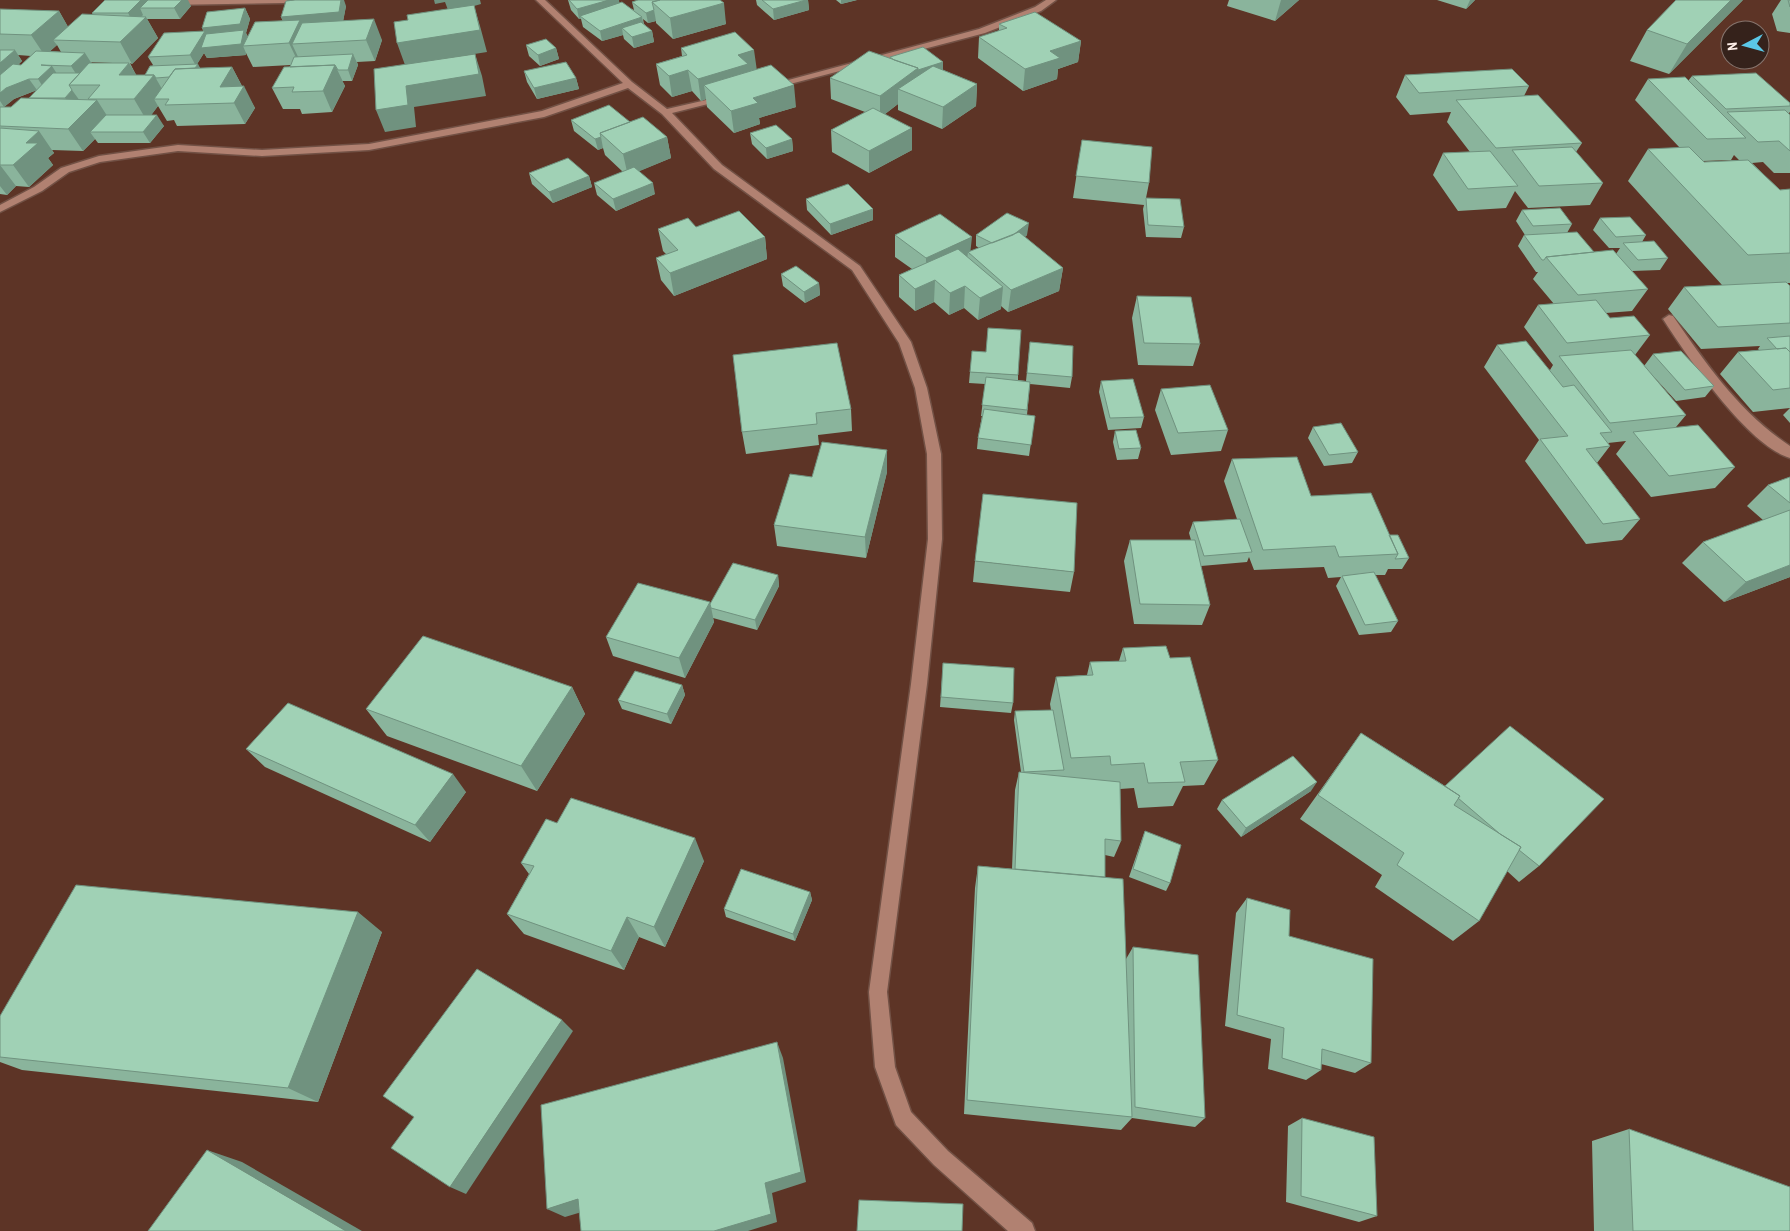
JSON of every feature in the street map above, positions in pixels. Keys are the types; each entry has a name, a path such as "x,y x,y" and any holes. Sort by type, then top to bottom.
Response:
{"street":[{"path":"164,3 284,0"},
{"path":"540,0 629,84 665,112 718,167 856,268 881,309 906,342 921,388 934,454 935,539 919,684 878,992 885,1067 903,1118 941,1158 1024,1231"},
{"path":"759,89 982,31 1038,9 1052,0"},
{"path":"0,209 38,189 65,170 99,159 178,148 262,153 368,147 544,114 629,84"},
{"path":"665,112 731,96"},
{"path":"1669,320 1708,375 1743,417 1776,444 1790,452"}],"building":[{"path":"105,0 141,0 128,13 92,13"},
{"path":"148,0 182,0 174,8 140,8"},
{"path":"341,0 339,12 281,17 286,1"},
{"path":"569,0 609,0 577,9"},
{"path":"638,0 660,0 652,2 654,10 646,13 632,2"},
{"path":"660,0 720,0 724,3 670,18 652,2"},
{"path":"762,0 806,0 773,9"},
{"path":"1676,0 1731,0 1687,44 1647,30"},
{"path":"622,2 642,17 600,31 580,16"},
{"path":"474,5 480,30 397,43 394,22 408,20 407,15"},
{"path":"245,8 240,24 202,28 207,12"},
{"path":"0,9 59,11 31,35 0,34"},
{"path":"1035,12 1081,41 1050,51 1060,58 1025,69 979,37 1007,28 999,24"},
{"path":"82,14 146,17 120,42 53,40"},
{"path":"374,19 366,40 292,44 302,23"},
{"path":"300,20 289,43 243,46 255,22"},
{"path":"641,22 652,31 632,37 622,28"},
{"path":"244,30 241,44 201,48 206,34"},
{"path":"205,31 190,55 148,57 164,33"},
{"path":"735,32 754,50 738,55 748,64 698,79 688,70 669,76 656,64 687,55 681,48"},
{"path":"546,39 556,48 538,55 526,45"},
{"path":"923,47 943,62 918,70 918,68 890,57"},
{"path":"0,50 15,50 0,63"},
{"path":"36,51 85,53 71,66 41,65 52,66 38,79 29,79 6,88 0,93 0,75 13,64 21,65"},
{"path":"869,51 918,68 880,96 830,78"},
{"path":"353,54 348,70 338,70 335,65 290,67 294,57"},
{"path":"475,54 479,74 406,86 408,105 376,110 374,69"},
{"path":"566,62 576,78 534,88 524,71"},
{"path":"89,63 129,63 119,75 154,75 134,99 88,99 100,85 69,85"},
{"path":"198,64 195,68 175,69 169,77 156,78 154,75 145,75 150,66"},
{"path":"335,65 323,91 292,92 294,87 272,88 284,67"},
{"path":"771,65 794,85 753,98 758,103 731,111 704,85"},
{"path":"933,66 977,84 943,107 898,89"},
{"path":"232,67 220,87 244,86 234,103 165,105 169,99 154,99 175,69"},
{"path":"1512,69 1529,86 1419,93 1405,75"},
{"path":"53,73 80,73 69,85 72,90 65,98 29,98"},
{"path":"1756,73 1790,103 1790,106 1726,109 1692,76"},
{"path":"1685,77 1746,138 1707,139 1648,79"},
{"path":"1538,95 1582,143 1496,148 1456,100"},
{"path":"21,98 97,100 68,129 0,126 0,107 11,107"},
{"path":"609,105 630,122 600,133 601,137 595,139 571,120"},
{"path":"873,108 912,128 869,151 831,130"},
{"path":"1785,110 1790,115 1790,151 1779,141 1758,142 1727,112"},
{"path":"106,115 157,115 143,132 90,132"},
{"path":"643,117 667,137 623,154 600,133"},
{"path":"776,125 792,139 766,148 750,133"},
{"path":"0,128 39,131 26,143 38,143 13,165 0,165"},
{"path":"1082,140 1152,147 1149,183 1076,176"},
{"path":"1572,147 1603,183 1539,186 1512,150"},
{"path":"1689,147 1704,162 1748,160 1780,190 1790,189 1790,253 1748,255 1648,149"},
{"path":"1490,151 1518,186 1468,189 1443,153"},
{"path":"568,158 589,176 549,192 529,173"},
{"path":"634,167 653,183 613,199 594,183"},
{"path":"848,184 873,209 830,224 806,199"},
{"path":"1146,198 1180,199 1184,227 1148,225"},
{"path":"1560,208 1572,224 1533,226 1522,210"},
{"path":"739,211 765,237 670,273 656,258 678,250 658,229 688,218 696,227"},
{"path":"1007,213 1029,223 1013,235 992,243 976,235"},
{"path":"940,214 972,237 926,258 895,235"},
{"path":"1630,217 1646,235 1616,237 1600,218"},
{"path":"1019,232 1063,268 1011,290 968,252"},
{"path":"1577,232 1594,252 1546,257 1542,260 1524,235"},
{"path":"1654,241 1668,258 1638,260 1623,243"},
{"path":"958,249 1003,287 980,298 965,286 950,293 935,280 915,289 899,275"},
{"path":"1613,250 1648,289 1578,295 1546,257"},
{"path":"796,266 819,283 804,292 781,274"},
{"path":"1786,282 1790,286 1790,323 1718,327 1684,287"},
{"path":"1137,296 1191,297 1200,344 1144,343"},
{"path":"1596,300 1610,318 1634,316 1650,335 1567,343 1538,305"},
{"path":"988,328 1021,330 1018,375 970,372 972,351 986,352"},
{"path":"1790,336 1790,352 1786,348 1777,349 1767,338"},
{"path":"1526,341 1563,387 1574,385 1612,432 1600,433 1610,446 1586,449 1640,519 1603,524 1540,439 1568,436 1497,345"},
{"path":"1030,342 1073,346 1072,377 1027,373"},
{"path":"837,343 851,409 816,413 817,424 742,432 733,355"},
{"path":"1786,348 1790,352 1790,388 1773,390 1738,352"},
{"path":"1631,350 1686,415 1610,423 1559,356"},
{"path":"1681,351 1714,386 1685,390 1653,354"},
{"path":"986,377 1030,382 1027,410 982,405"},
{"path":"1133,379 1144,417 1110,418 1101,381"},
{"path":"1210,385 1228,430 1178,433 1161,389"},
{"path":"984,409 1035,416 1031,445 978,438"},
{"path":"1341,423 1358,452 1329,455 1313,427"},
{"path":"1698,425 1735,467 1669,476 1633,432"},
{"path":"1136,430 1141,448 1119,449 1115,431"},
{"path":"822,442 887,450 865,537 774,525 790,474 812,477"},
{"path":"1297,457 1311,496 1371,493 1398,554 1339,557 1335,546 1263,550 1232,459"},
{"path":"1790,477 1790,503 1768,485"},
{"path":"983,494 1077,503 1074,572 975,561"},
{"path":"1790,510 1790,565 1746,582 1703,542"},
{"path":"1240,519 1252,552 1204,556 1193,522"},
{"path":"1389,535 1398,535 1409,558 1395,559 1398,554"},
{"path":"1130,540 1195,540 1210,605 1140,604"},
{"path":"733,563 778,575 755,620 711,608 710,604"},
{"path":"1374,572 1398,621 1365,625 1342,576"},
{"path":"638,583 710,602 679,658 606,637"},
{"path":"423,636 572,687 521,766 366,709"},
{"path":"1166,646 1170,658 1190,657 1218,760 1180,762 1185,782 1148,783 1144,763 1111,765 1110,756 1071,758 1056,677 1093,675 1090,662 1126,661 1123,648"},
{"path":"943,663 1014,668 1013,703 941,697"},
{"path":"635,671 682,685 667,714 618,700"},
{"path":"288,703 453,774 415,825 246,749"},
{"path":"1053,710 1064,770 1024,772 1015,711"},
{"path":"1510,726 1604,799 1539,866 1519,850 1521,847 1500,834 1458,798 1460,796 1445,786"},
{"path":"1361,733 1460,796 1454,805 1521,847 1479,921 1397,865 1404,853 1318,795"},
{"path":"1293,756 1317,782 1246,828 1222,800"},
{"path":"1019,772 1120,782 1121,841 1105,839 1105,877 1015,869"},
{"path":"571,798 695,838 654,927 627,917 611,951 507,914 534,866 521,863 546,819 557,823"},
{"path":"1145,831 1181,845 1170,883 1133,869"},
{"path":"978,866 1123,879 1132,1117 967,1100"},
{"path":"741,869 810,892 793,934 724,909"},
{"path":"76,885 358,912 288,1088 0,1057 0,1016"},
{"path":"1247,898 1290,910 1289,936 1373,959 1371,1063 1322,1049 1321,1070 1282,1058 1284,1028 1237,1015"},
{"path":"1133,947 1198,955 1205,1118 1135,1107"},
{"path":"477,969 562,1020 450,1187 391,1148 414,1117 383,1096"},
{"path":"777,1042 801,1172 765,1183 771,1214 714,1231 581,1231 578,1199 547,1209 541,1105"},
{"path":"1302,1118 1374,1137 1377,1216 1301,1196"},
{"path":"1629,1129 1790,1187 1790,1231 1633,1231"},
{"path":"207,1150 346,1231 148,1231"},
{"path":"859,1200 963,1204 962,1231 857,1231"}]}
